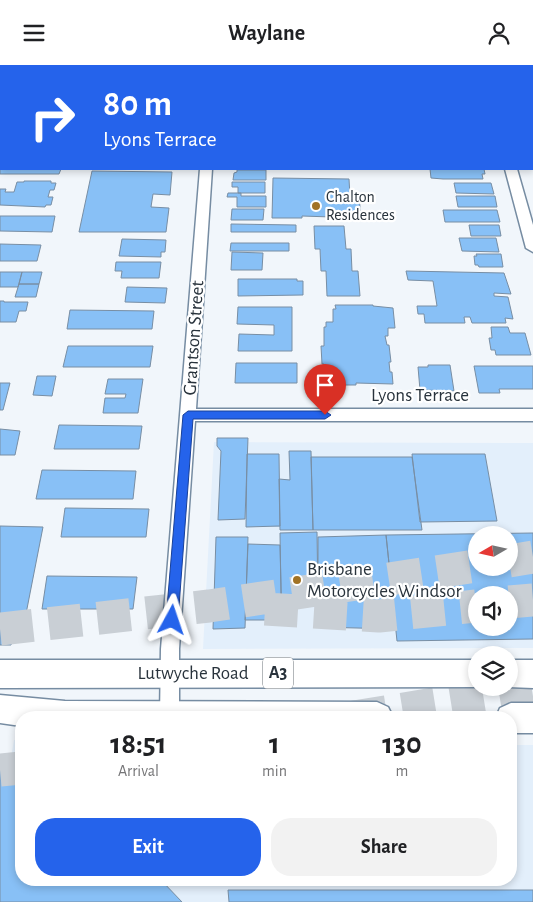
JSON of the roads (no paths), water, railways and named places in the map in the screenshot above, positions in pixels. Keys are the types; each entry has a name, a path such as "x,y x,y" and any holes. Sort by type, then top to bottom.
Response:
{"highway":[{"name":"Lutwyche Road","path":"0,673 468,674"},
{"path":"518,674 533,674"},
{"path":"0,709 19,711"},
{"path":"517,718 533,718"}],"street":[{"name":"Grantson Street","path":"168,711 206,170"},
{"path":"512,170 533,249"},
{"name":"Lyons Terrace","path":"188,415 533,415"}],"tunnel":[{"path":"518,560 533,557"},
{"path":"0,629 209,606 468,567"},
{"path":"518,601 533,600"},
{"path":"265,609 379,616 468,607"},
{"path":"391,711 533,688"},
{"path":"0,770 15,769"}],"place":[{"name":"Chalton Residences","path":"316,206"},
{"name":"Brisbane Motorcycles Windsor","path":"297,580"}]}
